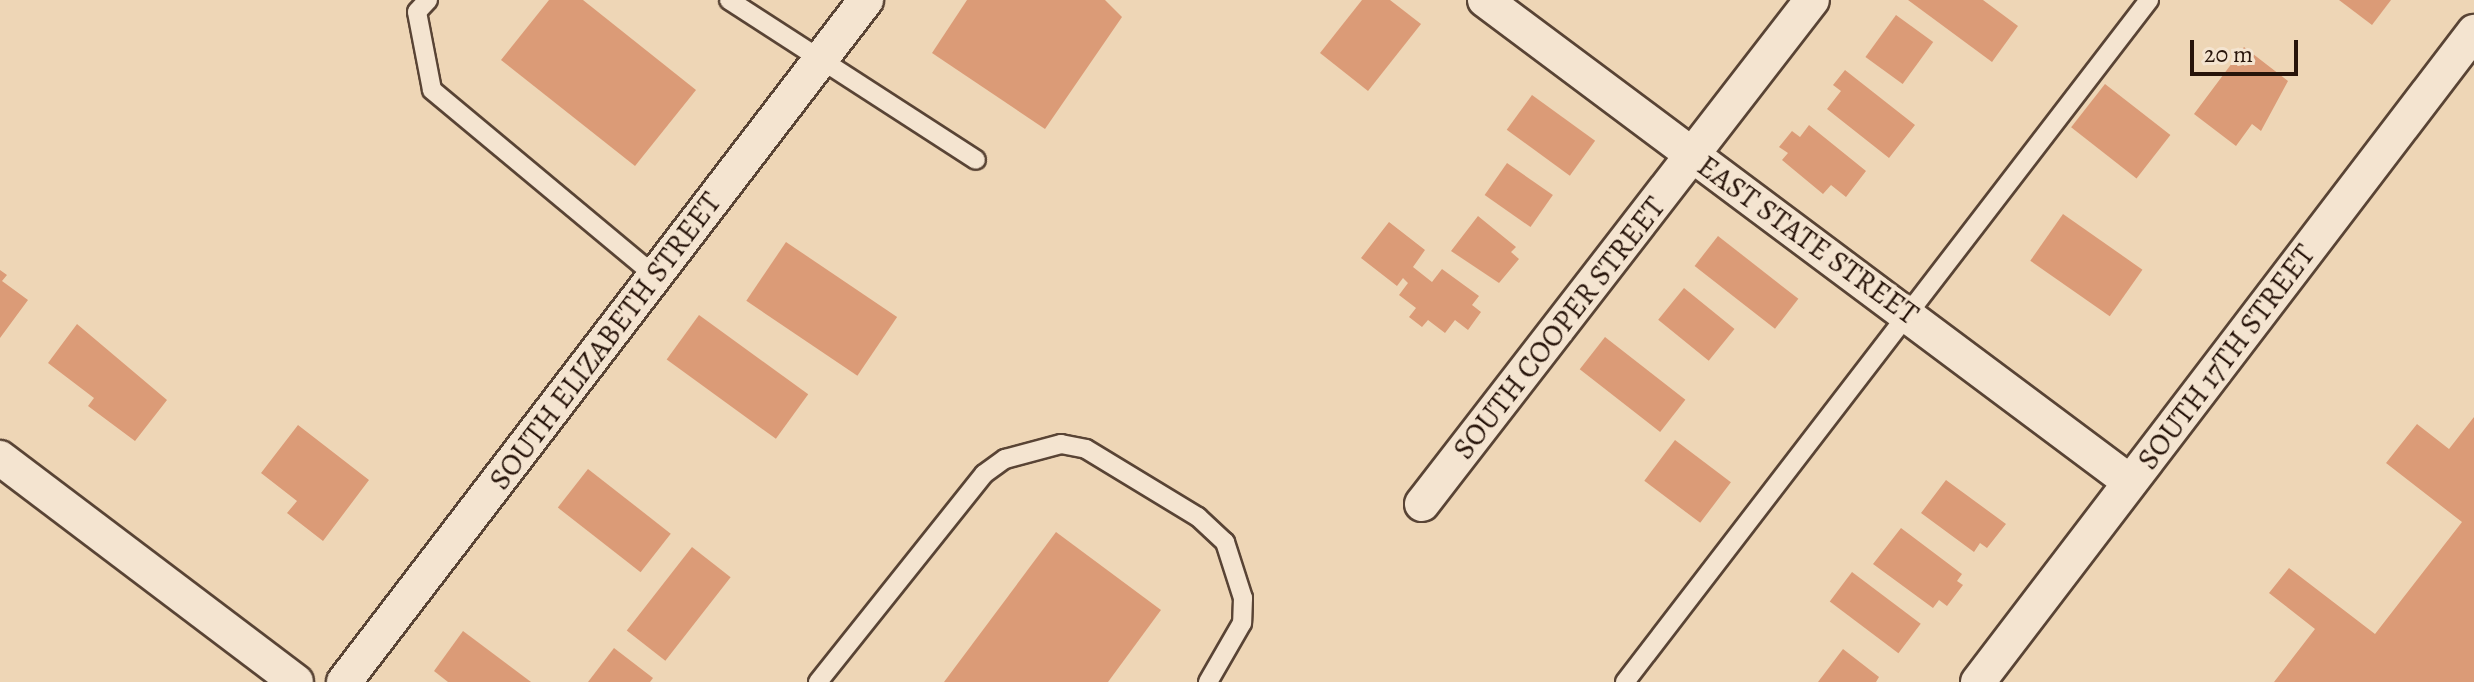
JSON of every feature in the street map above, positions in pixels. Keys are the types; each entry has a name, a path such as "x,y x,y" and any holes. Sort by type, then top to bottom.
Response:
{"street":[{"name":"SOUTH ELIZABETH STREET","path":"344,682 866,0"},
{"name":"EAST STATE STREET","path":"1485,0 2130,482"},
{"name":"SOUTH COOPER STREET","path":"1422,504 1812,0"},
{"name":"SOUTH 17TH STREET","path":"1978,682 2474,32"},
{"path":"0,458 296,682"}],"lane":[{"path":"428,0 417,12 432,90 655,276"},
{"path":"729,0 976,160"},
{"path":"1625,682 2149,0"},
{"path":"818,682 984,474 1005,459 1061,444 1086,449 1198,517 1225,542 1243,598 1242,623 1208,682"}],"building":[{"path":"549,0 583,0 696,90 635,166 501,60"},
{"path":"967,0 1105,0 1122,17 1045,129 932,53"},
{"path":"1362,0 1390,0 1421,24 1368,91 1320,53"},
{"path":"1908,0 1983,0 2018,26 1992,62"},
{"path":"2339,0 2391,0 2372,25"},
{"path":"1896,15 1933,42 1903,84 1865,57"},
{"path":"2244,47 2288,81 2261,131 2252,124 2236,146 2194,114"},
{"path":"1845,70 1915,125 1889,158 1827,109 1841,91 1833,85"},
{"path":"2105,84 2170,135 2137,178 2071,127"},
{"path":"1532,95 1595,141 1570,176 1507,130"},
{"path":"1809,125 1866,171 1846,197 1831,185 1823,194 1782,160 1788,153 1779,147 1792,131 1800,137"},
{"path":"1507,163 1553,195 1531,227 1485,195"},
{"path":"2063,214 2142,270 2110,316 2030,261"},
{"path":"1478,216 1516,247 1511,252 1519,259 1499,283 1451,251"},
{"path":"1389,222 1425,250 1413,267 1432,282 1442,269 1479,296 1472,305 1481,312 1468,330 1455,320 1445,333 1428,320 1422,327 1409,317 1416,308 1399,295 1408,283 1403,278 1397,286 1361,258"},
{"path":"1718,236 1798,299 1775,329 1695,266"},
{"path":"786,242 897,317 857,376 746,301"},
{"path":"0,270 7,275 2,281 28,300 0,338"},
{"path":"1684,288 1735,329 1709,361 1658,320"},
{"path":"699,315 808,394 776,439 667,359"},
{"path":"77,324 167,400 135,441 88,406 94,398 48,363"},
{"path":"1605,337 1685,400 1660,432 1580,369"},
{"path":"2474,417 2474,682 2274,682 2315,629 2269,593 2289,568 2375,634 2462,522 2386,463 2417,424 2449,449"},
{"path":"298,425 369,480 323,541 287,513 297,501 261,473"},
{"path":"1675,440 1731,482 1700,523 1644,481"},
{"path":"588,469 671,534 641,572 558,508"},
{"path":"1946,480 2006,524 1987,548 1980,543 1974,552 1921,513"},
{"path":"1901,528 1962,574 1957,581 1963,585 1947,606 1939,600 1933,608 1873,564"},
{"path":"1056,532 1161,610 1108,682 944,682"},
{"path":"692,547 731,577 665,661 627,631"},
{"path":"1852,572 1921,624 1898,653 1830,602"},
{"path":"463,631 531,682 448,682 434,671"},
{"path":"614,648 653,678 650,682 588,682"},
{"path":"1843,649 1879,677 1876,682 1818,682"}]}
